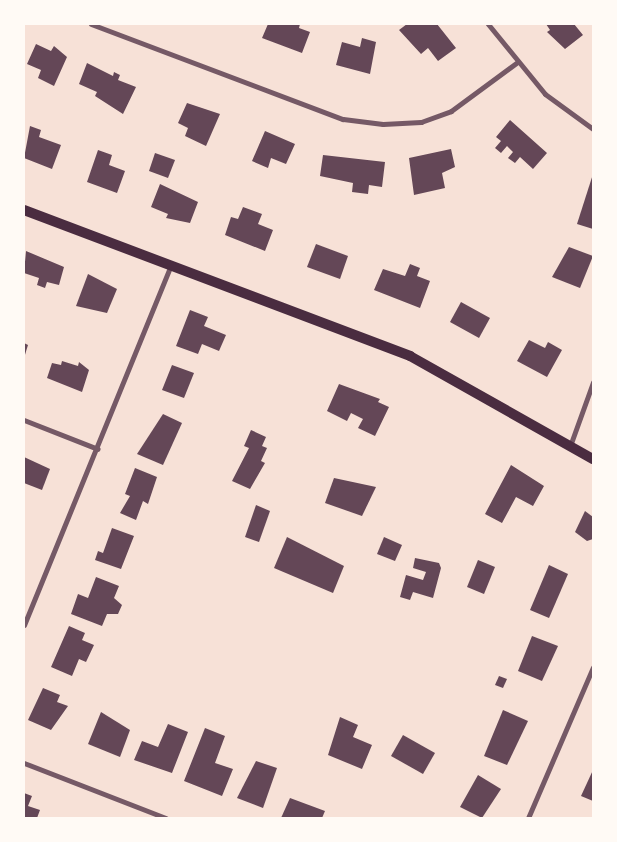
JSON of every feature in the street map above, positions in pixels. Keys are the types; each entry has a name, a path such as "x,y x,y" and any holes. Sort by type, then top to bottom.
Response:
{"main road":[{"path":"24,210 410,356 593,459"}],"street":[{"path":"91,24 343,119 383,124 421,122 451,110 516,63"},
{"path":"488,24 516,63 545,94 593,129"},
{"path":"24,625 98,449 171,265"},
{"path":"570,446 593,382"},
{"path":"24,420 98,449"},
{"path":"528,818 593,667"},
{"path":"24,763 166,818"}],"building":[{"path":"268,24 300,24 299,28 310,32 302,53 262,38"},
{"path":"407,24 437,24 456,48 438,61 428,48 421,54 399,30"},
{"path":"546,24 574,24 583,35 565,49 547,32 550,30"},
{"path":"362,38 376,42 370,74 336,65 342,42 360,47"},
{"path":"36,44 51,51 54,46 67,57 54,86 38,78 41,70 27,64"},
{"path":"87,63 113,76 114,72 120,75 118,80 136,87 123,114 95,96 97,92 79,84"},
{"path":"187,103 220,114 206,146 185,136 188,128 178,123"},
{"path":"510,120 547,153 533,169 520,157 515,163 508,158 513,152 507,146 501,153 495,148 501,141 496,137"},
{"path":"30,126 41,130 39,137 61,145 52,169 24,158"},
{"path":"265,131 295,144 286,164 271,158 268,168 252,161"},
{"path":"451,149 455,167 442,173 445,188 414,195 409,158"},
{"path":"98,150 112,155 109,165 125,171 117,193 87,182"},
{"path":"155,153 175,160 168,178 149,171"},
{"path":"323,155 385,162 382,187 369,185 368,194 352,192 353,183 320,176"},
{"path":"593,174 593,229 577,224"},
{"path":"160,184 198,202 190,223 166,218 168,214 151,207"},
{"path":"243,207 262,214 258,224 273,230 265,251 225,235 231,217 238,219"},
{"path":"316,244 348,256 340,279 307,267"},
{"path":"569,247 593,256 580,288 552,277"},
{"path":"26,251 64,267 59,285 47,282 45,288 37,285 39,278 24,273"},
{"path":"410,264 420,268 417,276 430,281 420,308 374,290 383,269 405,276"},
{"path":"88,274 117,289 107,313 76,306"},
{"path":"461,302 490,318 479,338 450,322"},
{"path":"190,310 208,317 204,326 226,335 219,351 202,344 198,354 176,346"},
{"path":"529,340 545,348 548,342 562,350 547,377 517,361"},
{"path":"24,343 28,345 24,358"},
{"path":"62,361 78,366 79,362 89,370 82,392 47,378 52,363 61,365"},
{"path":"172,365 194,373 184,398 162,390"},
{"path":"339,384 380,399 378,402 389,407 375,436 358,428 363,419 351,413 347,421 327,411"},
{"path":"163,414 182,423 163,465 137,454"},
{"path":"251,430 266,437 262,446 267,448 261,461 265,463 250,489 232,481 249,448 244,446"},
{"path":"24,457 50,469 42,490 24,483"},
{"path":"511,465 544,486 533,506 516,497 502,523 485,514"},
{"path":"135,468 157,477 148,504 143,501 136,520 120,513 130,496 125,494"},
{"path":"334,478 376,487 362,516 325,503"},
{"path":"256,505 270,511 259,542 245,537"},
{"path":"585,511 593,517 593,539 587,541 575,532"},
{"path":"112,528 134,536 121,569 95,560 98,551 103,553"},
{"path":"287,537 344,566 333,593 274,568"},
{"path":"384,537 402,545 395,561 377,554"},
{"path":"415,558 439,563 441,568 433,598 413,592 410,600 400,597 406,575 423,580 426,572 413,568"},
{"path":"478,560 495,567 484,594 467,587"},
{"path":"549,565 568,574 549,618 530,610"},
{"path":"96,577 119,586 114,598 122,605 118,614 107,614 102,626 71,614 78,594 88,598"},
{"path":"69,626 85,633 82,640 94,645 86,662 79,659 72,676 51,667"},
{"path":"532,636 558,646 542,681 518,671"},
{"path":"499,676 507,679 503,688 495,685"},
{"path":"43,688 60,695 57,702 68,706 51,730 28,720"},
{"path":"503,710 528,721 507,765 484,756"},
{"path":"101,712 130,730 120,757 88,744"},
{"path":"340,717 358,725 353,737 372,745 362,769 328,755"},
{"path":"168,724 188,732 172,773 134,760 142,741 158,747"},
{"path":"205,728 225,736 215,763 233,769 222,796 184,781"},
{"path":"403,735 435,753 423,774 391,756"},
{"path":"256,761 277,768 263,808 237,798"},
{"path":"593,770 593,801 581,796"},
{"path":"478,775 501,789 482,818 460,807"},
{"path":"24,793 32,796 28,806 40,810 37,818 24,818"},
{"path":"290,798 325,811 322,818 281,818"}]}
